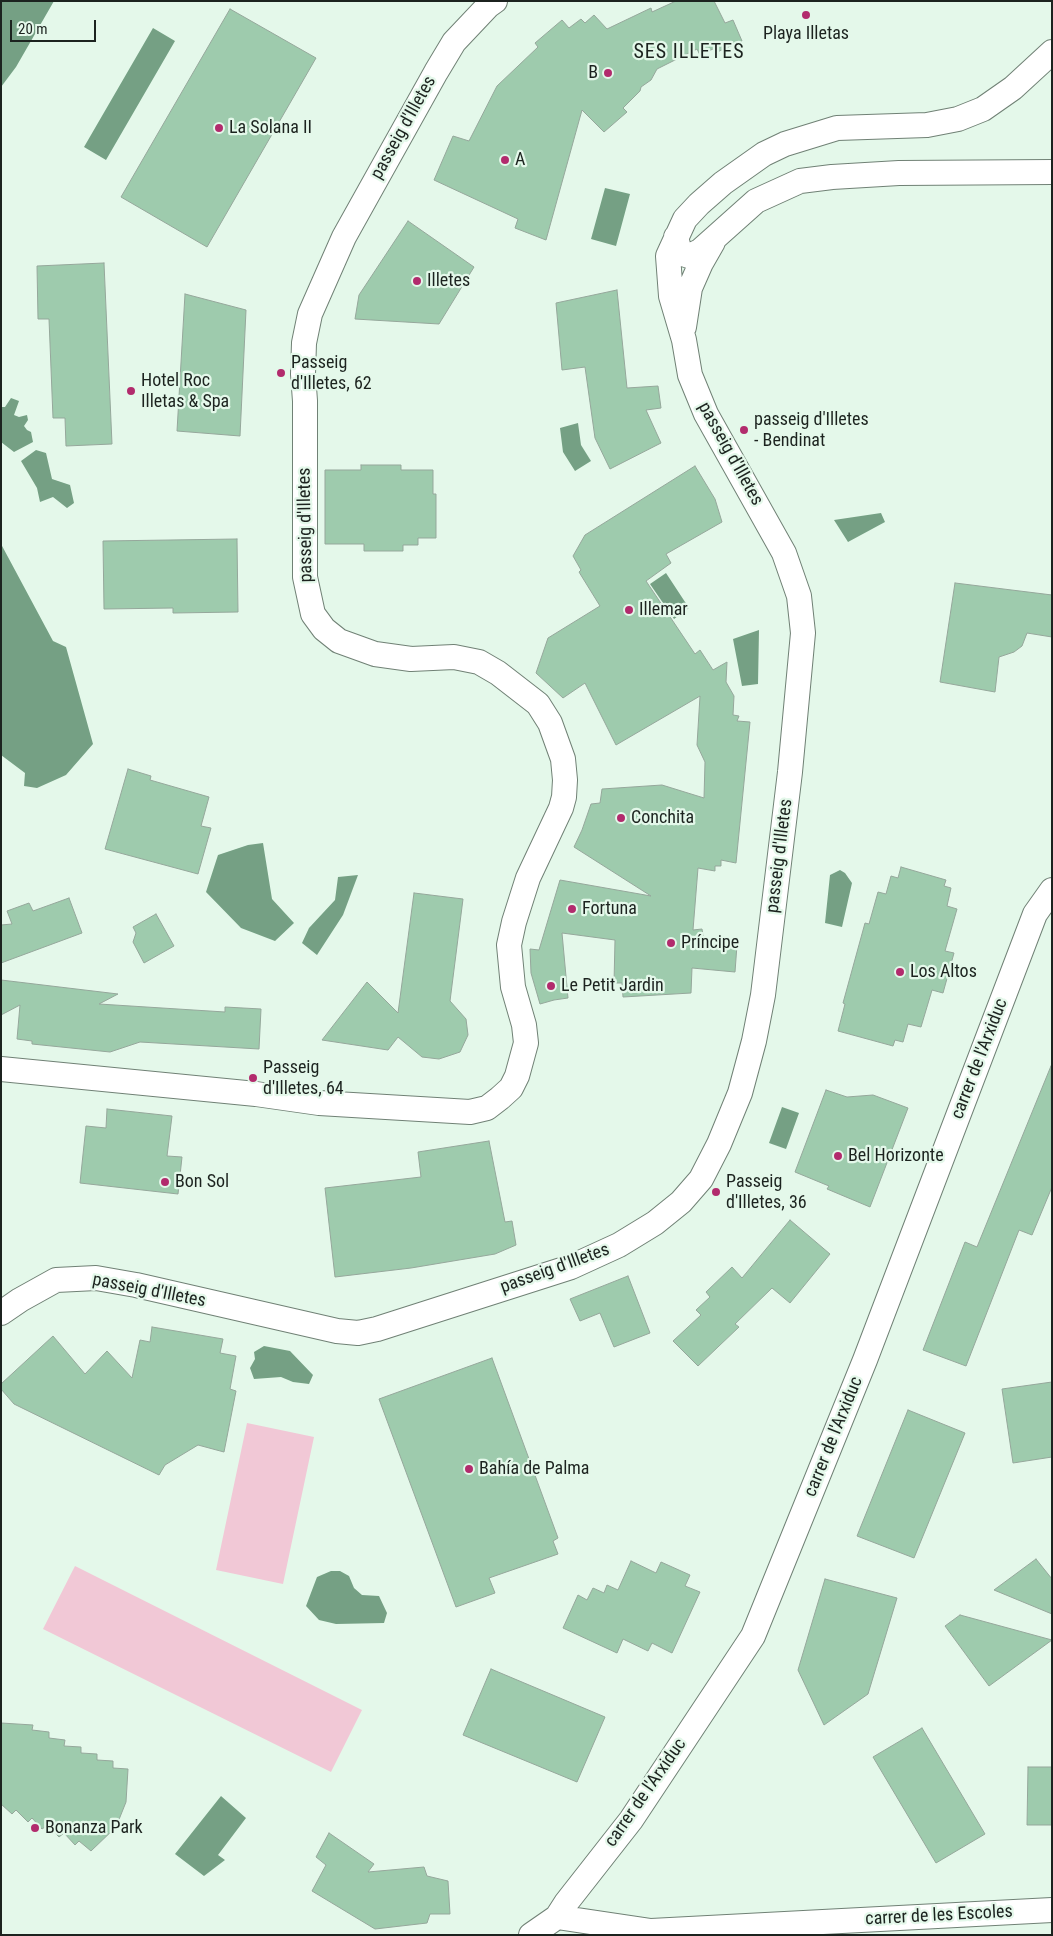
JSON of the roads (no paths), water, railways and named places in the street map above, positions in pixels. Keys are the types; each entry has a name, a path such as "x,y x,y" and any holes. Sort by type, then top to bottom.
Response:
{"street":[{"name":"passeig d'Illetes","path":"1,1069 256,1094 319,1103 470,1112 487,1108 511,1088 517,1076 526,1043 524,1025 513,987 509,945 528,878 561,808 564,797 563,759 550,723 538,704 498,673 478,662 454,657 411,658 375,654 339,641 324,629 313,614 305,577 305,400 303,374 304,343 310,314 344,237 436,72 454,42 495,1"},
{"name":"passeig d'Illetes","path":"1,1313 56,1280 96,1278 136,1285 337,1331 358,1333 418,1317 562,1270 620,1245 654,1223 674,1207 701,1179 740,1093 754,1041 763,995 790,772 803,633 799,596 784,553 706,414 690,375 684,340 671,296 668,256 685,220 699,204 723,183 764,154 785,144 837,128 927,125 958,119 983,109 1013,88 1052,52"},
{"path":"676,237 680,253 689,256 700,251 733,219 756,201 800,181 832,177 898,174 1052,172"},
{"path":"684,340 685,315 690,288 701,263 717,236"},
{"name":"carrer de l'Arxiduc","path":"531,1935 558,1917 566,1903 631,1820 752,1636 865,1360 1035,914 1052,890"},
{"name":"carrer de les Escoles","path":"558,1917 651,1931 1052,1910"}],"place":[{"name":"Playa Illetas","path":"806,15"},
{"name":"B","path":"608,73"},
{"name":"La Solana II","path":"219,128"},
{"name":"A","path":"505,160"},
{"name":"Illetes","path":"417,281"},
{"name":"Passeig d'Illetes, 62","path":"281,373"},
{"name":"Hotel Roc Illetas & Spa","path":"131,391"},
{"name":"passeig d'Illetes - Bendinat","path":"744,430"},
{"name":"Illemar","path":"629,610"},
{"name":"Conchita","path":"621,818"},
{"name":"Fortuna","path":"572,909"},
{"name":"Príncipe","path":"671,943"},
{"name":"Los Altos","path":"900,972"},
{"name":"Le Petit Jardin","path":"551,986"},
{"name":"Passeig d'Illetes, 64","path":"253,1078"},
{"name":"Bel Horizonte","path":"838,1156"},
{"name":"Bon Sol","path":"165,1182"},
{"name":"Passeig d'Illetes, 36","path":"716,1192"},
{"name":"Bahía de Palma","path":"469,1469"},
{"name":"Bonanza Park","path":"35,1828"}],"district":[{"name":"SES ILLETES","path":"689,53"}]}
